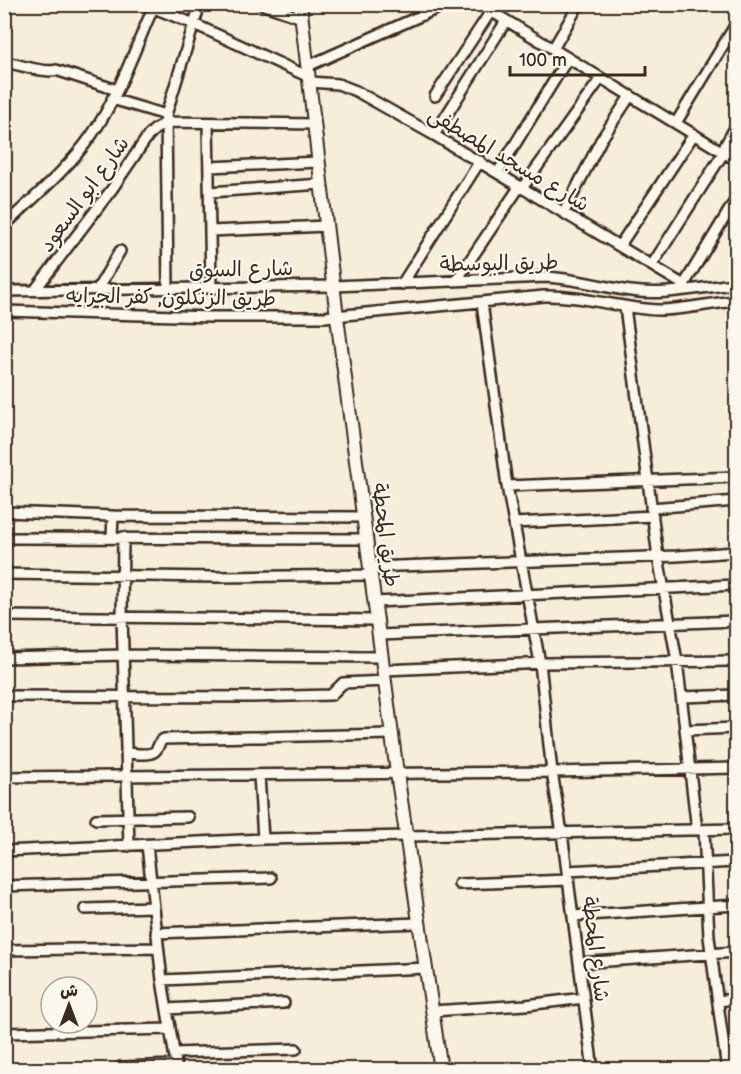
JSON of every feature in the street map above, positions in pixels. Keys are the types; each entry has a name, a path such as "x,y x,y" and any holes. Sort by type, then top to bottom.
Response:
{"street":[{"path":"168,288 166,119 200,4"},
{"path":"261,4 302,18"},
{"name":"طريق المحطة","path":"300,4 335,301 397,773 441,1070"},
{"path":"309,75 447,4"},
{"path":"479,4 736,160"},
{"path":"553,49 579,4"},
{"path":"4,226 62,171 103,117 148,6"},
{"name":"شارع مسجد المصطفى","path":"148,6 309,75 351,88 620,245 682,287"},
{"path":"435,96 491,11"},
{"path":"434,135 506,21"},
{"path":"676,123 736,24"},
{"path":"498,172 568,58"},
{"path":"4,62 49,73 56,70 166,119 208,123 315,124"},
{"path":"456,281 601,78"},
{"path":"564,212 601,140 630,96"},
{"name":"شارع ابو السعود","path":"35,290 112,189 151,133 166,119"},
{"path":"208,123 211,288"},
{"path":"652,265 723,151 736,126"},
{"path":"620,245 694,134"},
{"path":"209,167 320,162"},
{"path":"402,284 480,162"},
{"path":"210,192 322,184"},
{"path":"682,287 736,199"},
{"path":"210,231 327,226"},
{"path":"97,290 120,251"},
{"name":"طريق البوسطة","path":"335,301 402,284 545,277 573,279 631,291 656,292 682,287 736,284"},
{"name":"شارع السوق","path":"4,291 211,288 335,301"},
{"name":"طريق البوسطة","path":"335,301 482,303 558,296 625,307 677,309 736,301"},
{"name":"طريق الزنكلون, كفر الجرايه","path":"4,311 211,317 335,301"},
{"name":"شارع المحطة","path":"482,303 507,486 540,663 552,772 593,1070"},
{"path":"625,307 658,557 677,661 705,863 712,954 727,1070"},
{"path":"507,486 736,477"},
{"path":"514,523 652,512 736,501"},
{"path":"4,512 113,516 364,517"},
{"path":"112,537 113,516"},
{"path":"123,537 122,617 129,846"},
{"path":"4,538 367,539"},
{"path":"4,574 216,577 736,552"},
{"path":"375,602 736,585"},
{"path":"4,616 378,620"},
{"path":"379,635 736,621"},
{"path":"4,658 124,655 382,657"},
{"path":"4,696 331,695 343,683 385,675 540,663 736,661"},
{"path":"682,697 736,694"},
{"path":"686,730 736,728"},
{"path":"127,753 152,753 164,738 392,734"},
{"path":"4,777 736,768"},
{"path":"259,775 263,839"},
{"path":"96,819 189,817"},
{"path":"4,851 263,839 736,829"},
{"path":"121,1067 177,1067 162,980 147,845"},
{"path":"459,884 736,862"},
{"path":"4,886 271,879"},
{"path":"573,916 736,905"},
{"path":"86,909 153,907"},
{"path":"156,933 419,923"},
{"path":"4,950 158,948"},
{"path":"579,963 736,952"},
{"path":"162,980 426,968"},
{"path":"432,1011 526,1005 584,998"},
{"path":"718,1000 736,999"},
{"path":"167,1009 284,1003"},
{"path":"4,1033 170,1029"},
{"path":"174,1053 296,1048"}],"path":[{"path":"211,288 211,317"}]}
